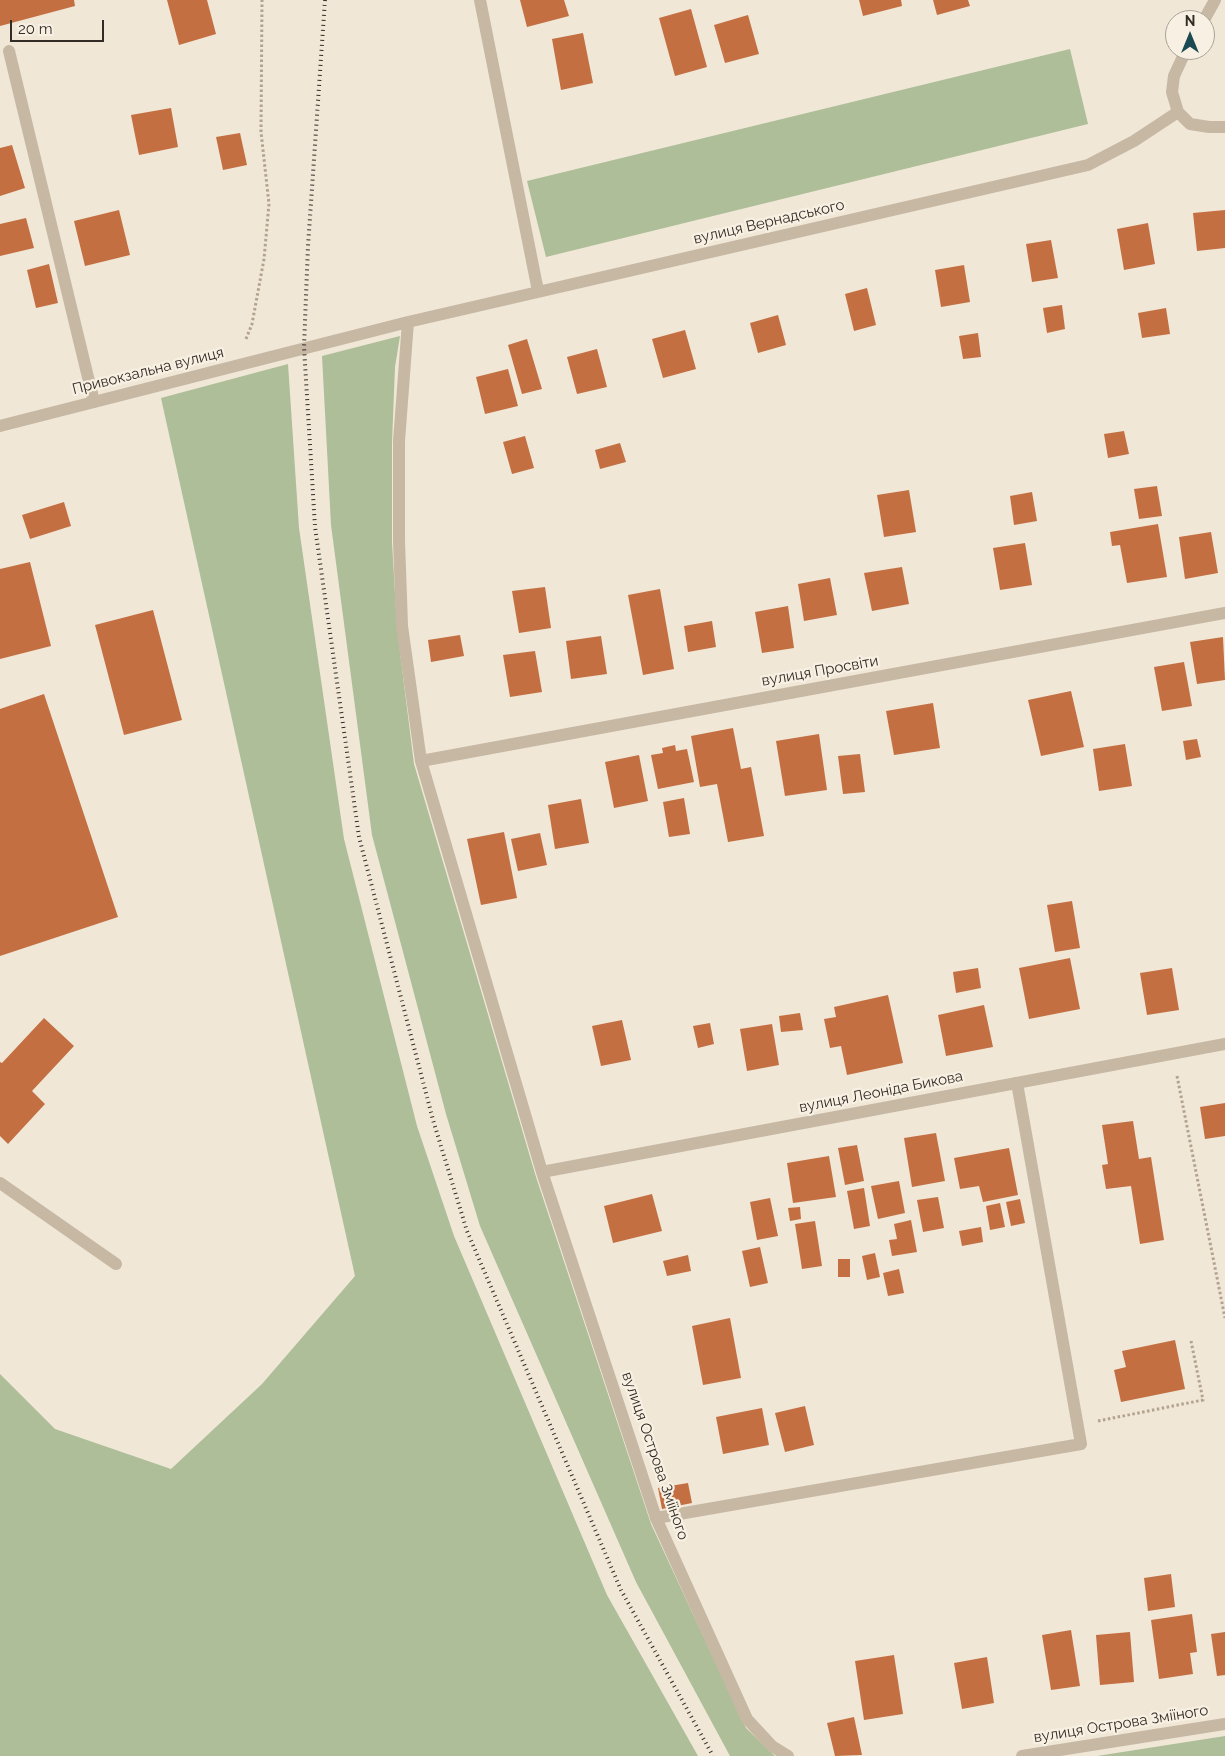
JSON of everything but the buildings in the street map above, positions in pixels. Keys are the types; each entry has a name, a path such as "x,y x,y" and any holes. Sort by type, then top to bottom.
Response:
{"street":[{"path":"480,0 538,291"},
{"path":"9,51 94,402"},
{"path":"1181,60 1174,76 1172,92 1178,112 1190,124 1209,128 1225,127"},
{"name":"вулиця Вернадського","path":"304,347 538,291 1088,165 1134,141 1178,112"},
{"name":"вулиця Острова Зміїного","path":"408,322 399,441 398,541 402,626 421,761 542,1172 656,1518 747,1719 772,1746 788,1756"},
{"name":"Привокзальна вулиця","path":"0,426 304,347"},
{"name":"вулиця Просвіти","path":"421,761 1225,613"},
{"name":"вулиця Леоніда Бикова","path":"542,1172 1225,1044"},
{"path":"656,1518 1081,1444 1017,1083"},
{"path":"0,1183 116,1264"},
{"name":"вулиця Острова Зміїного","path":"1022,1756 1225,1724"}],"path":[{"path":"236,366 252,324 264,259 269,204 261,132 262,0"},
{"path":"1172,1053 1225,1318"},
{"path":"1078,1425 1204,1400 1192,1341"}],"green space":[{"path":"1070,49 1088,124 546,257 527,181"},
{"path":"400,336 395,367 392,443 392,542 397,628 414,764 536,1177 651,1524 746,1728 775,1756 730,1756 636,1582 480,1226 446,1114 372,835 331,525 322,356"},
{"path":"288,364 299,528 344,839 417,1126 454,1236 607,1595 698,1756 0,1756 0,1374 55,1429 171,1469 262,1384 355,1276 161,398"},
{"path":"1225,1736 1225,1756 1097,1756"}],"railway":[{"path":"325,0 308,246 304,347 315,527 359,837 433,1120 467,1231 621,1590 713,1756"}]}
